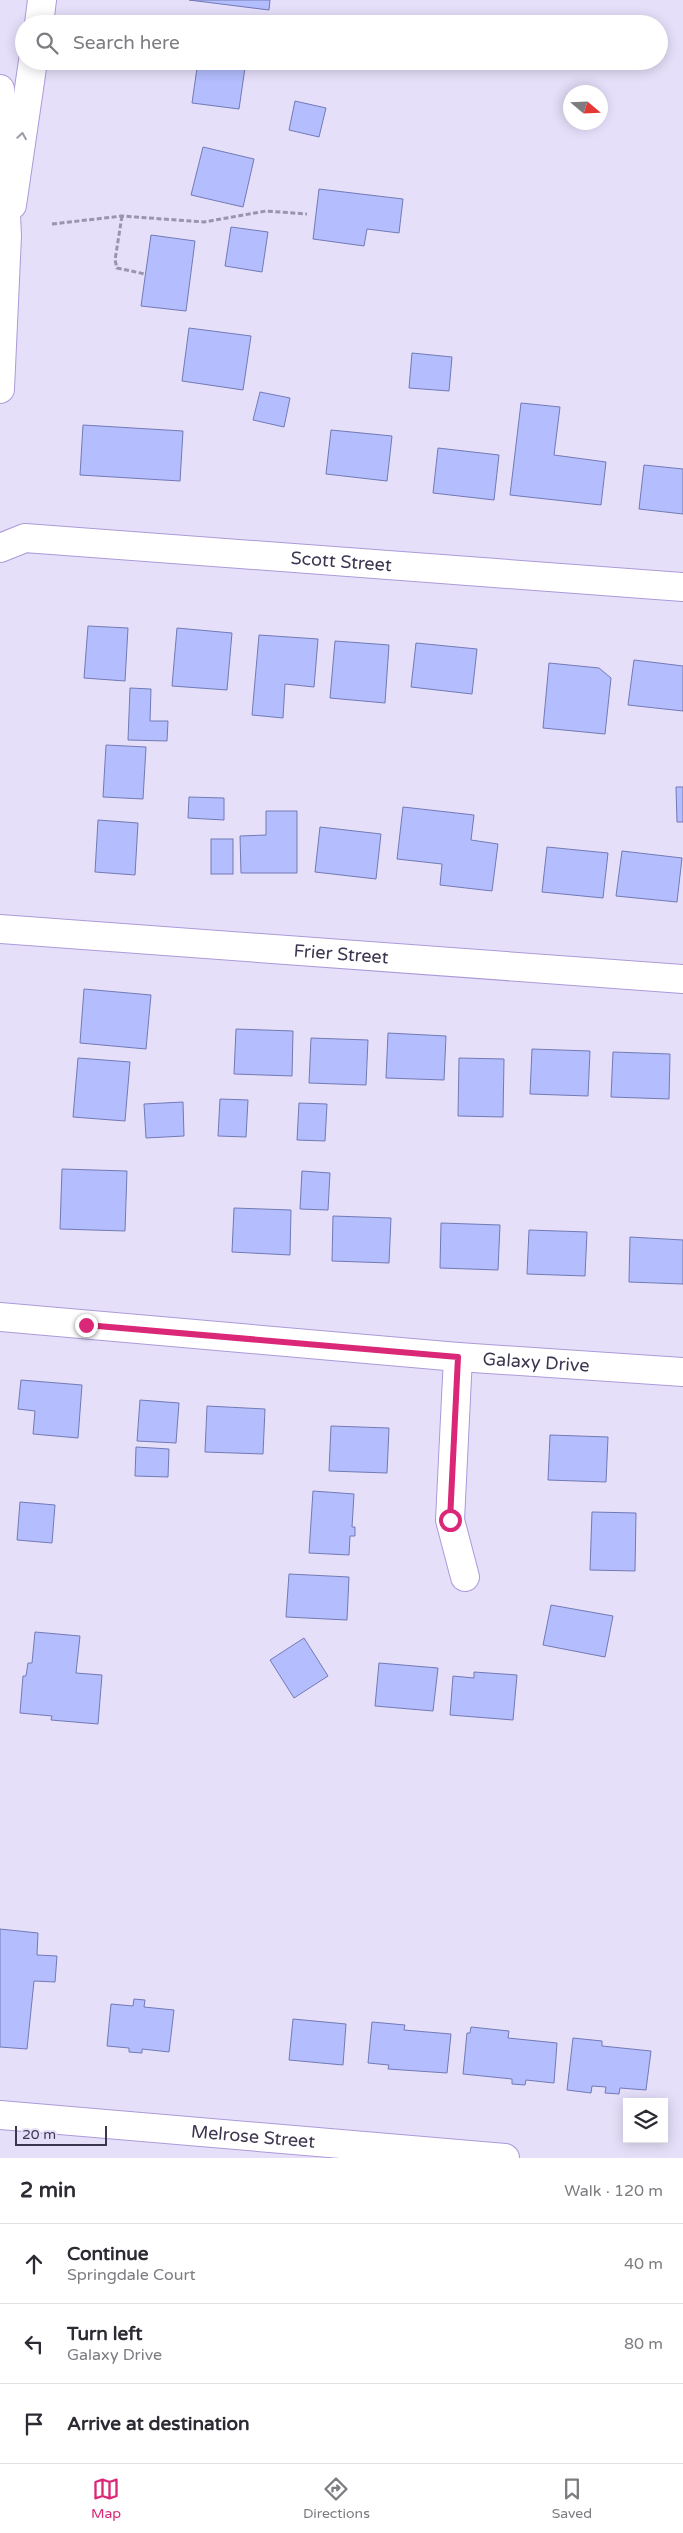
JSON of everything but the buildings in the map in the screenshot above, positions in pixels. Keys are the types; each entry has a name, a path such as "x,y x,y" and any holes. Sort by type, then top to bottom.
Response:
{"street":[{"path":"40,15 42,0"},
{"path":"7,236 32,70"},
{"path":"0,89 7,236 0,388"},
{"name":"Scott Street","path":"0,548 25,538 683,587"},
{"name":"Frier Street","path":"0,929 683,979"},
{"name":"Galaxy Drive","path":"0,1317 458,1357 683,1372"},
{"path":"458,1357 450,1520 465,1577"},
{"name":"Melrose Street","path":"0,2115 505,2158"}],"path":[{"path":"52,224 122,216 204,222 266,210 307,214"},
{"path":"122,216 115,260 117,268 145,274"}],"route":[{"path":"86,1325 458,1357 450,1520"}]}
